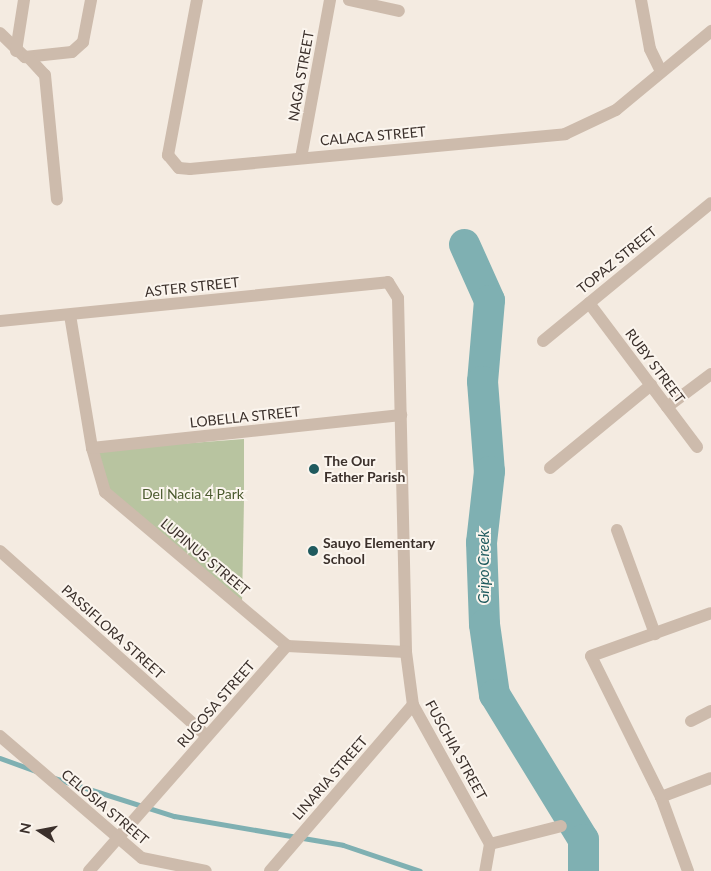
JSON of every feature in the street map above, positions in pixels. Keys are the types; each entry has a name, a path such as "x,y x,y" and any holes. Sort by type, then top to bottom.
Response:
{"street":[{"path":"16,51 24,0"},
{"path":"29,58 81,47 91,0"},
{"name":"CALACA STREET","path":"197,0 169,146 172,162 190,169 565,134 616,110 711,31"},
{"name":"NAGA STREET","path":"301,158 330,0"},
{"path":"349,0 399,11"},
{"path":"641,0 650,49 661,72"},
{"path":"0,32 16,51 29,58 45,74 57,199"},
{"name":"TOPAZ STREET","path":"543,341 711,203"},
{"name":"ASTER STREET","path":"0,321 388,282"},
{"name":"FUSCHIA STREET","path":"388,282 398,298 406,652 413,705 490,844"},
{"name":"RUBY STREET","path":"589,303 697,447"},
{"name":"LUPINUS STREET","path":"70,315 92,448 105,492 287,646"},
{"path":"667,407 711,374"},
{"path":"550,468 651,385"},
{"name":"LOBELLA STREET","path":"92,448 401,416"},
{"path":"617,530 655,634"},
{"name":"PASSIFLORA STREET","path":"0,551 206,735"},
{"path":"688,871 661,797 591,656 711,613"},
{"path":"287,646 406,652"},
{"name":"RUGOSA STREET","path":"90,871 118,842 206,735 287,646"},
{"name":"LINARIA STREET","path":"270,871 413,705"},
{"path":"691,721 711,711"},
{"name":"CELOSIA STREET","path":"0,736 118,842 142,858 206,871"},
{"path":"661,797 711,778"},
{"path":"485,871 490,844 561,826"}],"green space":[{"name":"Del Nacia 4 Park","path":"244,439 242,603 108,489 98,450"}],"waterway":[{"name":"Gripo Creek","path":"464,244 489,300 482,381 489,471 481,542 484,624 494,694 583,839 583,871"},
{"path":"0,758 35,771"},
{"path":"54,778 174,816 343,845 420,871"}],"place":[{"name":"The Our Father Parish","path":"314,469"},
{"name":"Sauyo Elementary School","path":"313,551"}]}
